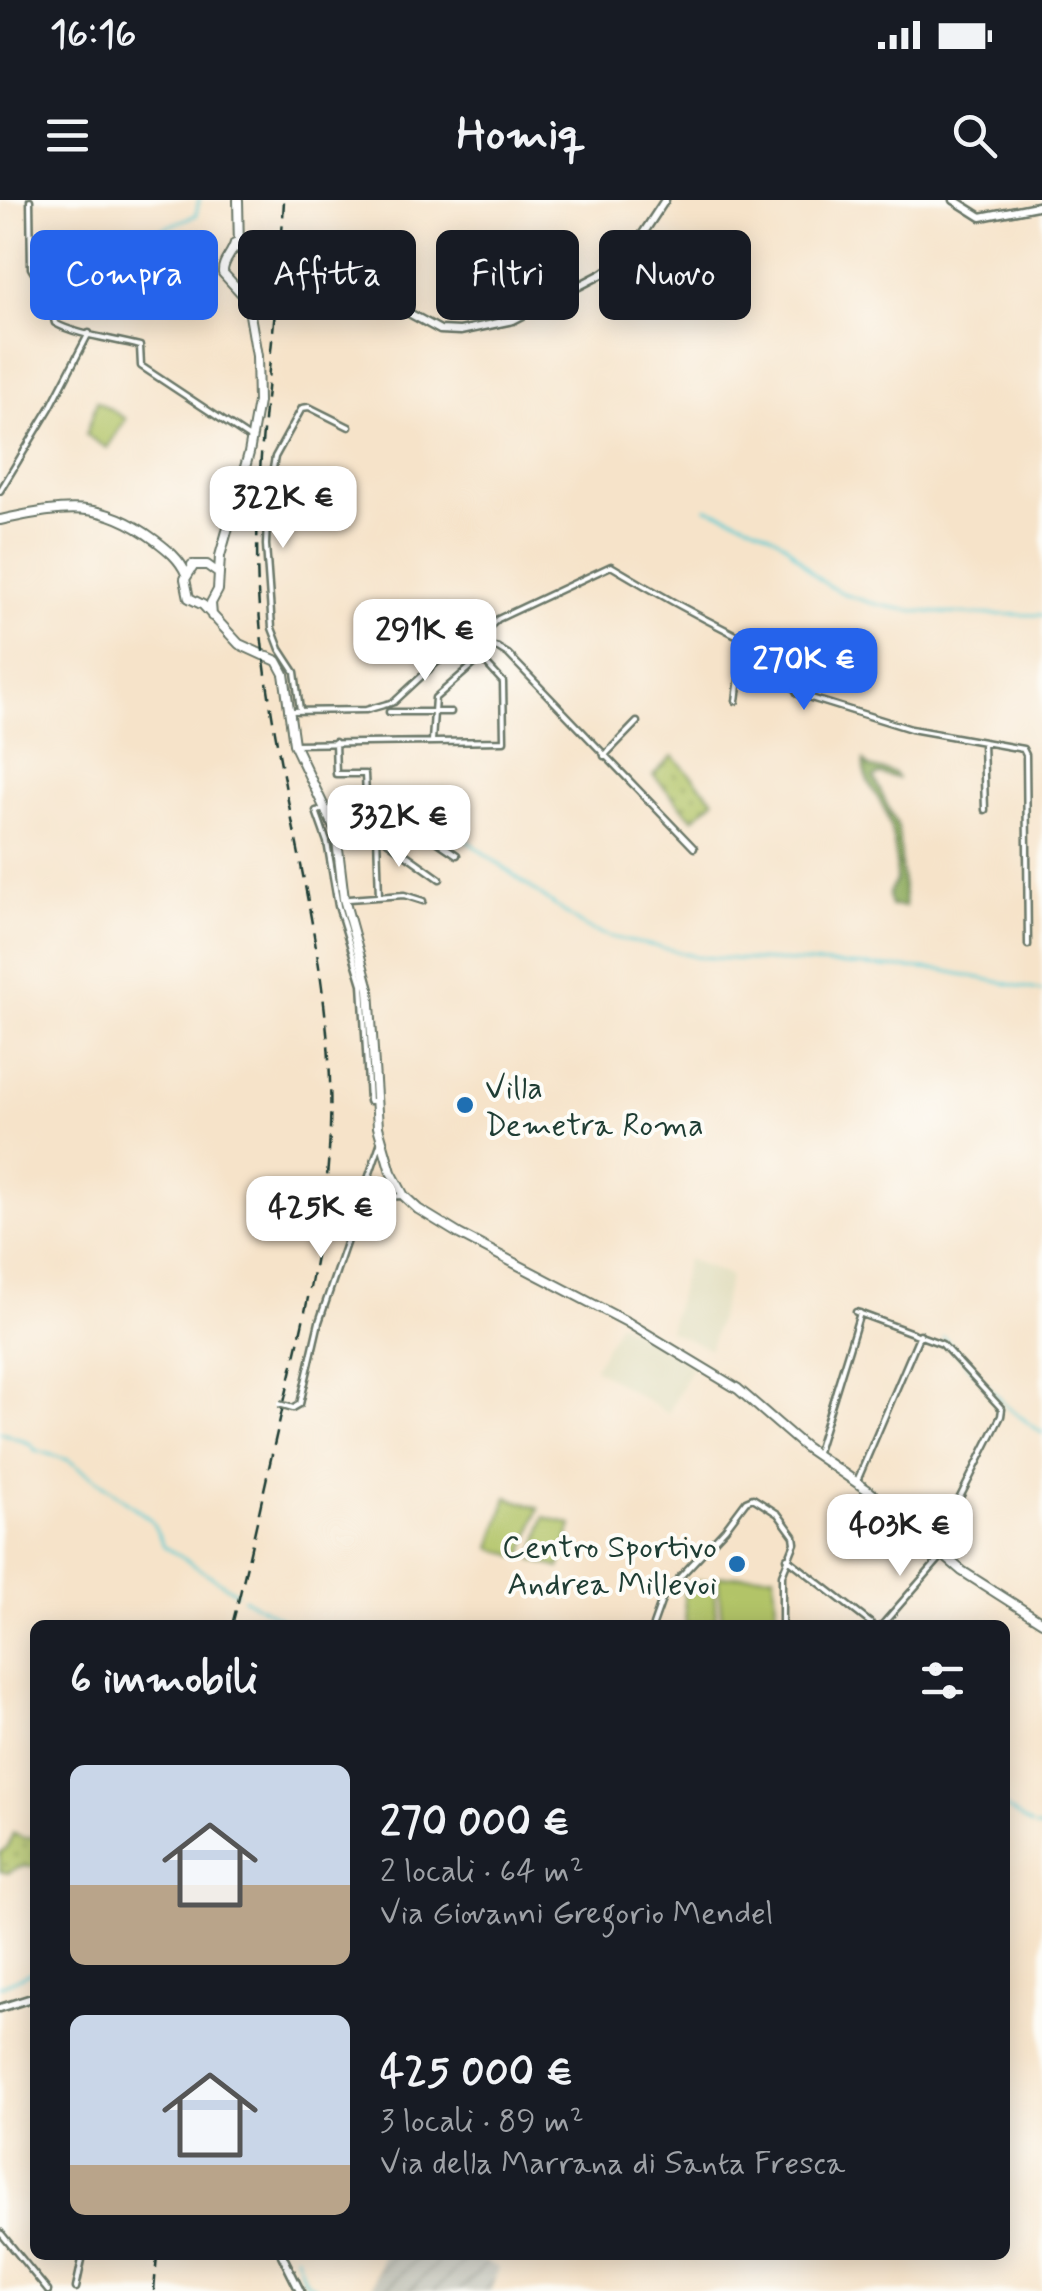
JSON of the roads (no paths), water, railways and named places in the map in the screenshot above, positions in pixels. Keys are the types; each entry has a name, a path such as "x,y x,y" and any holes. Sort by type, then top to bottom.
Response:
{"main road":[{"path":"238,200 237,237 223,273 238,291"},
{"path":"231,256 238,258"},
{"path":"232,284 238,283"},
{"path":"207,604 218,590 220,556 252,439 258,371 249,320"},
{"path":"0,520 53,509 96,509 140,529 178,560 186,574 188,596 193,602 207,604"},
{"path":"210,566 220,556"},
{"path":"178,560 210,566 218,573"},
{"path":"186,574 194,565"},
{"path":"207,604 212,616 239,644 282,668 294,744 336,832 344,899 368,983 374,1101 381,1140 404,1196 459,1234 627,1322 738,1389 946,1558 1042,1622"}],"street":[{"path":"30,200 30,268 48,297 53,319 68,330 140,346 142,366 252,439"},
{"path":"416,317 440,330 455,332 526,315 622,262 665,200"},
{"path":"954,200 981,216 1042,205"},
{"path":"0,491 89,333"},
{"path":"300,710 295,672 272,628 266,545 268,497 278,451 302,408 309,407 349,427"},
{"path":"288,710 366,710 386,706 404,696 437,662 473,642 498,619 610,566 791,659 795,664 793,688 798,694 911,730 1018,747 1026,752 1028,945"},
{"path":"736,701 744,638"},
{"path":"294,744 504,741 503,682 481,658 473,642"},
{"path":"473,642 505,652 694,848"},
{"path":"432,741 432,712 439,694 481,658"},
{"path":"389,712 451,712"},
{"path":"604,756 636,722"},
{"path":"335,742 336,774 365,774 366,797 358,813"},
{"path":"983,742 985,810"},
{"path":"366,797 391,807 456,855"},
{"path":"326,809 358,813 376,834 440,879"},
{"path":"376,834 379,897"},
{"path":"349,899 407,895 422,901"},
{"path":"279,1404 292,1408 300,1404 319,1322 381,1140"},
{"path":"360,1198 404,1196"},
{"path":"816,1455 858,1312 946,1347 1002,1411 941,1536 951,1554 887,1620"},
{"path":"856,1482 920,1334"},
{"path":"656,1620 664,1594 748,1499 754,1498 789,1526 795,1542 786,1558 782,1620"},
{"path":"786,1558 867,1620"},
{"path":"0,2008 30,1999"},
{"path":"0,2232 48,2291"},
{"path":"76,2288 82,2260"},
{"path":"284,2260 300,2291"}],"waterway":[{"path":"161,230 196,215 199,200"},
{"path":"706,508 775,537 822,582 852,597 932,612 1042,615"},
{"path":"466,840 580,924 622,940 695,957 941,970 1042,991"},
{"path":"943,1337 1006,1406 1042,1433"},
{"path":"0,1432 31,1444 35,1450 68,1460 151,1520 164,1546 237,1593"},
{"path":"243,1598 284,1620"},
{"path":"1010,1810 1031,1825"},
{"path":"1035,1827 1042,1829"},
{"path":"0,1986 30,1973"},
{"path":"298,2260 304,2280 320,2291"},
{"path":"329,2291 340,2288"}],"railway":[{"path":"233,1620 312,1275 324,1203 330,1129 324,1001 268,686 257,569 260,464 284,200"},
{"path":"154,2291 157,2260"}],"place":[{"name":"Villa Demetra Roma","path":"465,1105"},
{"name":"Centro Sportivo Andrea Millevoi","path":"737,1564"}]}
